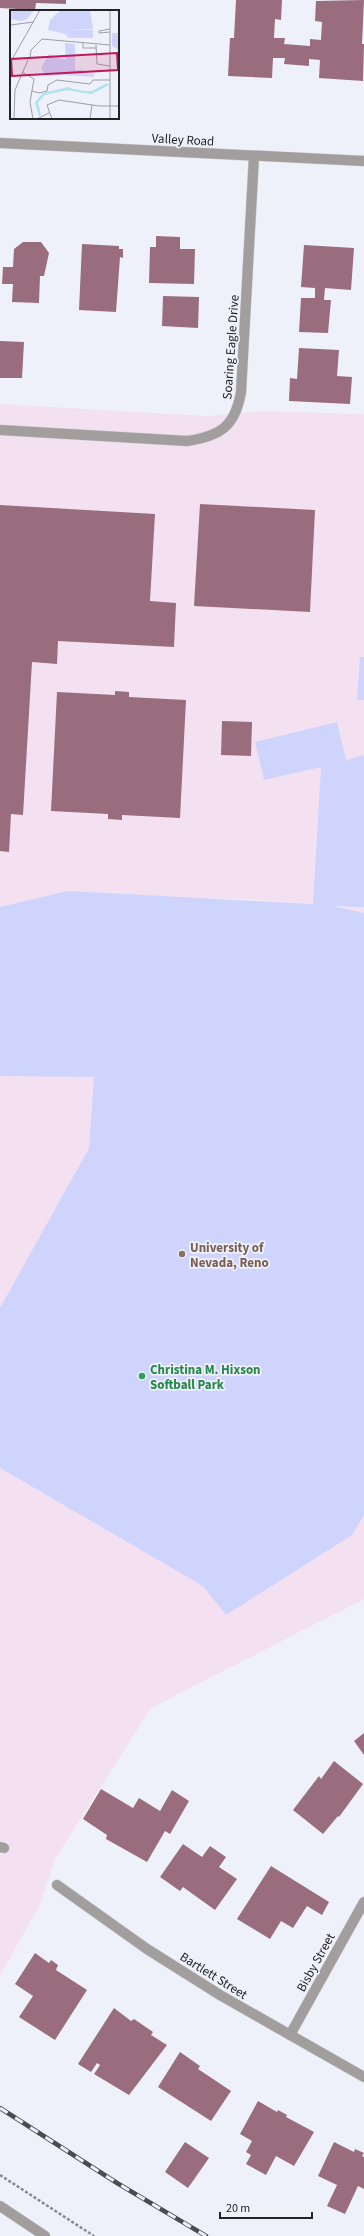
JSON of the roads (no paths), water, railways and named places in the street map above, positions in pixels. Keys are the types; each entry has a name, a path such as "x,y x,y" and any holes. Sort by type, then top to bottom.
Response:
{"street":[{"name":"Valley Road","path":"0,143 364,161"},
{"name":"Soaring Eagle Drive","path":"0,430 187,441 210,437 227,426 238,409 242,392 254,156"},
{"name":"Bartlett Street","path":"57,1885 147,1949 220,1995 364,2077"},
{"name":"Bisby Street","path":"290,2035 364,1902"},
{"path":"0,2206 42,2235"}],"railway":[{"path":"0,2108 117,2183 206,2236"}],"place":[{"name":"University of Nevada, Reno","path":"182,1254"},
{"name":"Christina M. Hixson Softball Park","path":"142,1376"}]}
